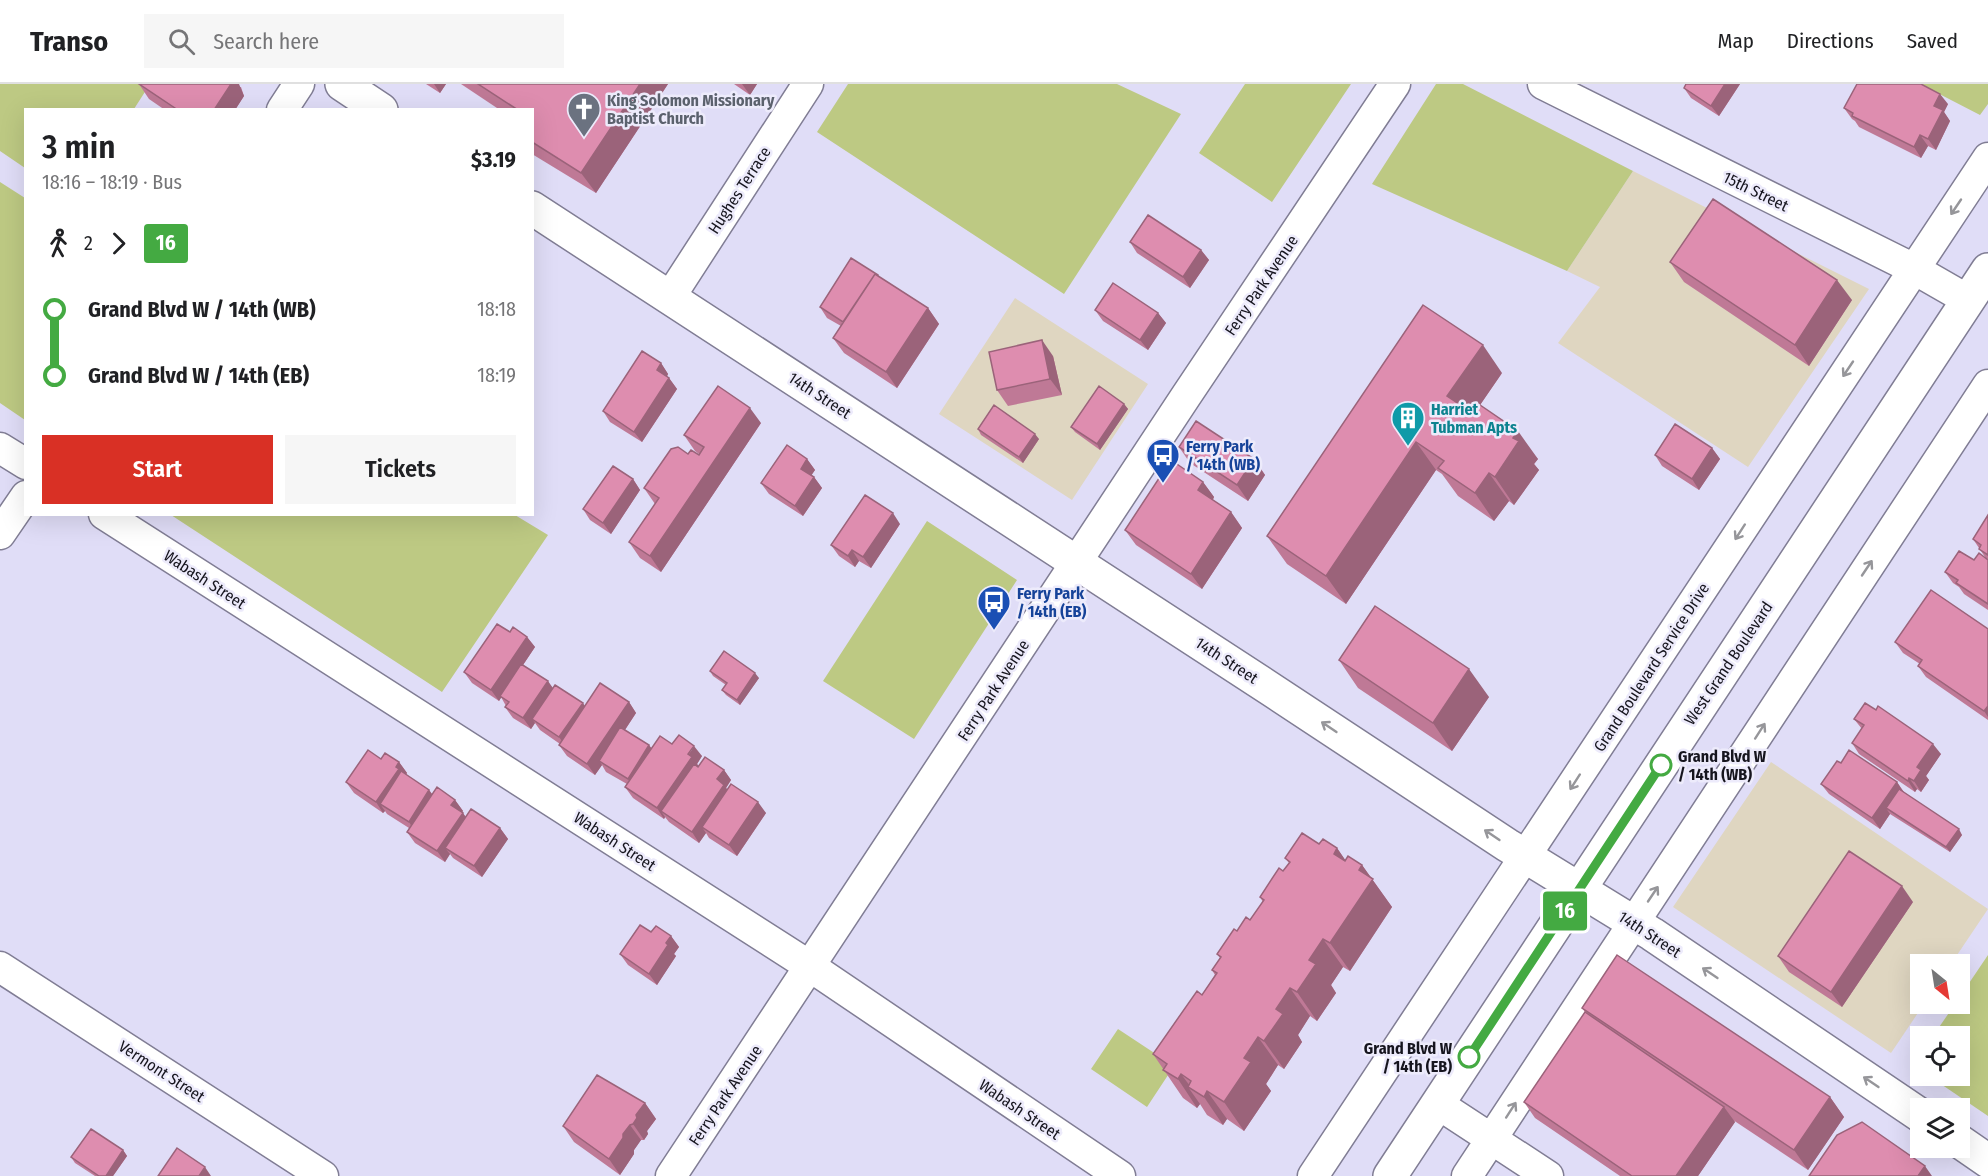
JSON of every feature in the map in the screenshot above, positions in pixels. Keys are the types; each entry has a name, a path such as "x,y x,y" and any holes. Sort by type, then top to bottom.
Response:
{"street":[{"path":"283,108 299,84"},
{"path":"342,84 378,108"},
{"name":"Hughes Terrace","path":"670,297 808,84"},
{"name":"Ferry Park Avenue","path":"671,1176 1395,84"},
{"name":"15th Street","path":"1543,84 1914,269 1968,300"},
{"name":"Grand Boulevard Service Drive","path":"1313,1176 1988,158"},
{"name":"14th Street","path":"534,209 1525,857 1634,922 1910,1108"},
{"name":"West Grand Boulevard","path":"1390,1176 1988,270"},
{"path":"1467,1176 1988,385"},
{"path":"0,448 24,463"},
{"path":"0,534 24,499"},
{"name":"Wabash Street","path":"107,516 811,967 1120,1176"},
{"name":"Vermont Street","path":"0,967 323,1176"},
{"path":"1438,1104 1548,1176"},
{"path":"1970,1149 1988,1161"}],"shaded area":[{"path":"1633,171 1869,289 1748,467 1558,343 1600,287 1567,271"},
{"path":"1015,298 1148,384 1072,500 939,414"},
{"path":"1771,762 1988,909 1958,954 1910,954 1910,1014 1917,1014 1891,1053 1673,907"}],"green space":[{"path":"0,84 150,84 135,108 24,108 24,167 0,151"},
{"path":"848,84 1117,84 1181,114 1064,294 817,132"},
{"path":"1245,84 1351,84 1272,202 1199,153"},
{"path":"1436,84 1463,84 1633,171 1567,271 1372,184"},
{"path":"1920,84 1988,84 1988,104 1980,115"},
{"path":"0,182 24,197 24,419 0,403"},
{"path":"173,516 517,516 548,535 442,692"},
{"path":"927,521 1017,580 914,739 823,681"},
{"path":"1988,955 1988,1116 1970,1104 1970,1098 1961,1098 1944,1086 1970,1086 1970,1026 1940,1026 1948,1014 1970,1014 1970,982"},
{"path":"1118,1029 1174,1066 1147,1107 1091,1069"}],"building":[{"path":"139,84 231,84 215,108 175,108"},
{"name":"King Solomon Missionary Baptist Church","path":"478,84 640,84 581,173 534,143 534,108 515,108"},
{"path":"1686,84 1725,84 1711,106 1684,88"},
{"path":"1857,84 1921,84 1940,94 1934,106 1943,110 1928,139 1920,135 1914,147 1852,116 1853,113 1844,108"},
{"path":"1713,199 1837,280 1795,345 1670,262"},
{"path":"1148,215 1201,250 1183,277 1130,242"},
{"path":"851,258 878,275 878,276 875,274 843,322 820,307"},
{"path":"875,274 928,308 886,372 833,338"},
{"path":"1113,283 1158,313 1140,340 1095,310"},
{"path":"1423,305 1483,345 1447,396 1474,414 1480,405 1518,431 1513,438 1519,441 1495,477 1489,473 1475,493 1438,468 1444,461 1416,442 1326,576 1267,536"},
{"path":"1042,340 1050,379 997,390 989,352"},
{"path":"642,351 661,363 657,370 669,378 634,432 603,411"},
{"path":"718,386 750,408 650,556 629,542 659,498 644,488 671,449 678,447 688,454 691,450 699,455 704,447 684,435"},
{"path":"1099,386 1124,404 1097,444 1071,427"},
{"path":"994,405 1035,434 1019,457 978,429"},
{"path":"1196,421 1254,459 1237,485 1179,447"},
{"path":"1675,424 1712,448 1692,479 1655,455"},
{"path":"787,445 807,459 801,469 814,477 795,506 761,483"},
{"path":"1171,460 1203,482 1198,490 1231,512 1191,574 1125,530"},
{"path":"613,466 633,479 603,523 583,509"},
{"path":"865,495 893,513 863,557 852,550 848,556 831,545"},
{"path":"1988,515 1988,555 1979,549 1981,545 1973,539"},
{"path":"1959,551 1974,560 1979,553 1988,560 1988,604 1956,583 1958,580 1945,572"},
{"path":"1931,590 1988,629 1988,706 1984,711 1918,666 1922,660 1895,642"},
{"path":"1375,606 1469,669 1433,723 1339,660"},
{"path":"497,624 510,632 513,627 527,637 491,690 464,672"},
{"path":"724,651 755,673 737,700 722,690 727,683 710,671"},
{"path":"521,664 548,681 523,718 505,707 509,702 500,696"},
{"path":"600,683 629,702 587,764 559,745"},
{"path":"555,685 583,703 559,737 532,719"},
{"path":"1865,703 1876,710 1878,706 1933,744 1917,767 1921,770 1914,781 1909,778 1908,781 1852,743 1864,725 1854,719"},
{"path":"620,727 649,745 628,779 599,761"},
{"path":"679,735 694,746 688,754 692,757 657,808 625,787 660,736 672,744"},
{"path":"368,750 381,759 385,753 399,762 396,767 399,769 376,802 346,782"},
{"path":"1849,750 1897,782 1872,818 1821,784 1837,761 1841,763"},
{"path":"705,757 724,770 717,779 724,785 692,832 661,811 694,764 698,767"},
{"path":"401,771 429,790 409,822 380,804"},
{"path":"731,784 758,802 729,845 702,827"},
{"path":"437,787 455,800 451,805 463,813 437,851 407,832"},
{"path":"1899,789 1959,829 1946,847 1886,808"},
{"path":"471,809 500,828 474,866 445,848"},
{"path":"1302,833 1319,844 1323,839 1337,848 1334,854 1345,861 1348,856 1362,865 1359,870 1373,879 1330,943 1323,939 1309,960 1316,964 1297,992 1290,988 1276,1009 1283,1014 1264,1041 1258,1037 1244,1058 1251,1062 1224,1102 1207,1091 1204,1097 1188,1087 1191,1081 1181,1074 1178,1079 1163,1070 1167,1064 1153,1054 1197,991 1202,995 1217,973 1212,970 1221,957 1217,954 1234,929 1237,931 1246,917 1250,920 1264,900 1260,897 1279,868 1283,871 1290,862 1285,858"},
{"path":"1849,851 1902,886 1831,992 1778,956"},
{"path":"640,925 651,932 656,926 671,936 666,943 668,945 649,974 620,954"},
{"path":"1617,955 1830,1097 1794,1150 1582,1008"},
{"path":"1585,1012 1724,1107 1676,1176 1632,1176 1524,1102"},
{"path":"597,1075 645,1103 609,1159 563,1126"},
{"path":"1862,1122 1910,1156 1910,1158 1925,1166 1918,1176 1809,1176 1837,1135"},
{"path":"91,1129 123,1150 106,1176 99,1176 71,1157"},
{"path":"177,1148 205,1167 199,1176 158,1176"}],"bus line":[{"name":"16","path":"1469,1057 1661,765"}],"place":[{"name":"King Solomon Missionary Baptist Church","path":"584,138"},
{"name":"Harriet Tubman Apts","path":"1408,447"},
{"name":"Ferry Park / 14th (WB)","path":"1163,484"},
{"name":"Ferry Park / 14th (EB)","path":"994,631"},
{"name":"Grand Blvd W / 14th (WB)","path":"1661,765"},
{"name":"Grand Blvd W / 14th (EB)","path":"1469,1057"}]}
